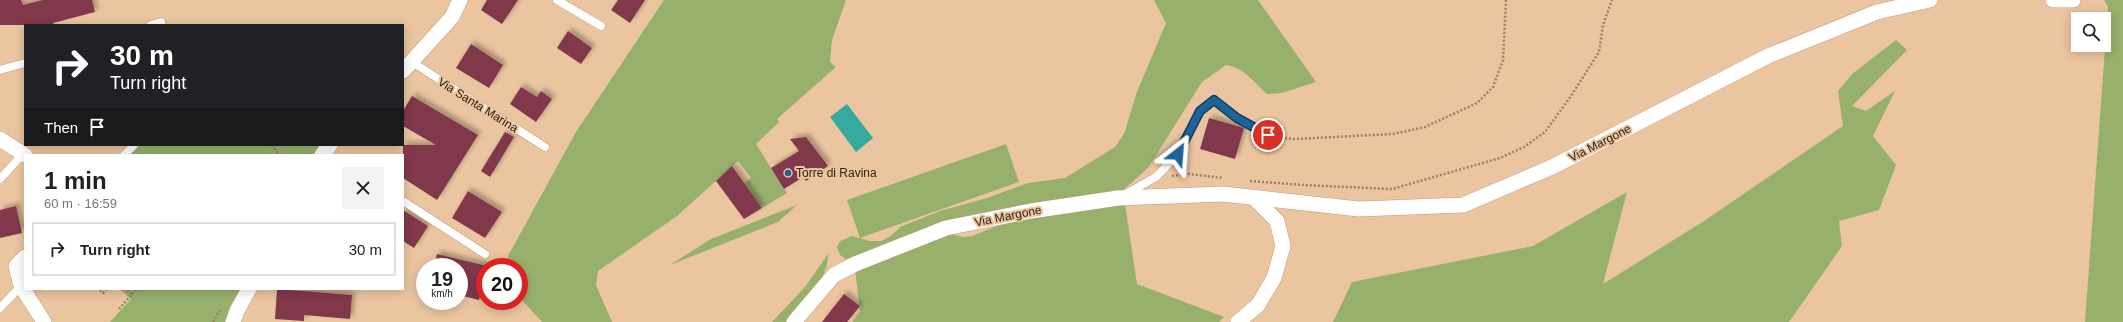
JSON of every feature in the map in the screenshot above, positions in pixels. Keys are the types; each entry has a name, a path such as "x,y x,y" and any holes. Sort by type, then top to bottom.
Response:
{"street":[{"name":"Via Santa Marina","path":"407,67 452,17 460,0"},
{"name":"Via Margone","path":"794,322 839,271 946,228 1031,211 1118,198 1223,194 1359,209 1463,205 1552,167 1768,56 1878,12 1930,0"},
{"path":"2053,0 2073,0"},
{"path":"0,139 24,155"},
{"path":"1238,322 1258,305 1274,278 1283,246 1277,221 1254,198"},
{"path":"24,258 16,266 24,289"},
{"path":"24,290 44,322"},
{"path":"234,322 237,312 248,290"}],"lane":[{"path":"557,0 601,26"},
{"path":"154,24 161,22"},
{"path":"0,70 24,63"},
{"name":"Via Santa Marina","path":"407,67 545,147"},
{"path":"1118,198 1156,177 1178,154 1200,111 1214,100 1237,118 1268,135"},
{"path":"125,154 133,146"},
{"path":"0,179 24,155"},
{"path":"404,202 485,254"},
{"path":"0,308 22,286"}],"path":[{"path":"1268,135 1294,139 1393,134 1425,127 1477,103 1493,87 1503,60 1506,0"},
{"path":"1246,180 1303,186 1392,189 1500,158 1524,147 1545,132 1571,96 1599,52 1603,25 1612,0"},
{"path":"1156,177 1189,174 1224,178"},
{"path":"100,290 103,294 106,290"},
{"path":"127,290 132,294"},
{"path":"119,309 136,290"}],"green space":[{"path":"664,0 846,0 832,40 830,62 836,67 777,119 779,122 756,144 787,193 762,208 744,183 751,178 738,161 677,216 598,271 596,285 612,322 542,322 528,307 528,258 508,258 508,256 576,132"},
{"path":"1154,0 1258,0 1316,82 1282,93 1267,94 1244,72 1226,65 1202,82 1148,168 1122,191 847,260 840,255 837,247 840,241 852,236 870,241 881,241 891,236 900,227 940,211 987,198 1028,183 1065,178 1115,147 1124,134 1137,92 1166,23"},
{"path":"2104,0 2123,0 2123,322 2085,322 2105,52 2111,52 2111,12 2108,12 2108,7"},
{"path":"1896,40 1907,50 1852,106 1866,111 1895,91 1873,136 1896,165 1879,210 1839,221 1842,246 1789,322 1333,322 1352,282 1533,246 1627,192 1603,284 1704,221 1843,126 1838,91 1852,74"},
{"path":"1006,144 1019,182 860,238 847,200"},
{"path":"132,146 320,146 316,154 125,154"},
{"path":"1125,204 1137,284 1224,317 1219,322 852,322 860,311 855,269 947,233 963,237 972,236 1017,218"},
{"path":"797,205 778,222 670,265 711,239"},
{"path":"828,254 824,273 813,291 786,322 772,322 805,287"},
{"path":"121,290 239,290 230,306 225,322 110,322 131,299"}],"water":[{"path":"847,104 873,138 856,152 830,117"}],"building":[{"path":"0,0 21,0 23,5 43,0 92,0 95,12 54,24 0,25"},
{"path":"487,0 518,0 502,24 481,10"},
{"path":"618,0 645,0 630,23 611,10"},
{"path":"568,31 592,48 581,64 557,48"},
{"path":"471,44 503,65 489,88 456,68"},
{"path":"521,87 537,97 541,91 552,99 536,122 510,104"},
{"path":"412,96 478,135 437,200 404,179 403,146 436,145 404,127 404,109"},
{"path":"1209,118 1244,128 1235,159 1200,149"},
{"path":"505,132 514,137 490,177 481,171"},
{"path":"806,137 828,166 806,181 803,177 784,189 771,168 799,151 790,139"},
{"path":"732,166 762,208 744,219 716,181"},
{"path":"468,191 502,212 485,238 452,218"},
{"path":"16,206 22,233 0,238 0,210"},
{"path":"404,211 428,226 414,248 404,242"},
{"path":"437,254 454,258 436,258"},
{"path":"468,261 476,263 476,299 468,297"},
{"path":"277,290 352,295 350,319 304,315 304,321 275,319"},
{"path":"844,294 860,306 847,322 822,322"}],"place":[{"name":"Torre di Ravina","path":"788,173"}],"route":[{"path":"1178,154 1200,111 1214,100 1237,118 1268,135"}]}
